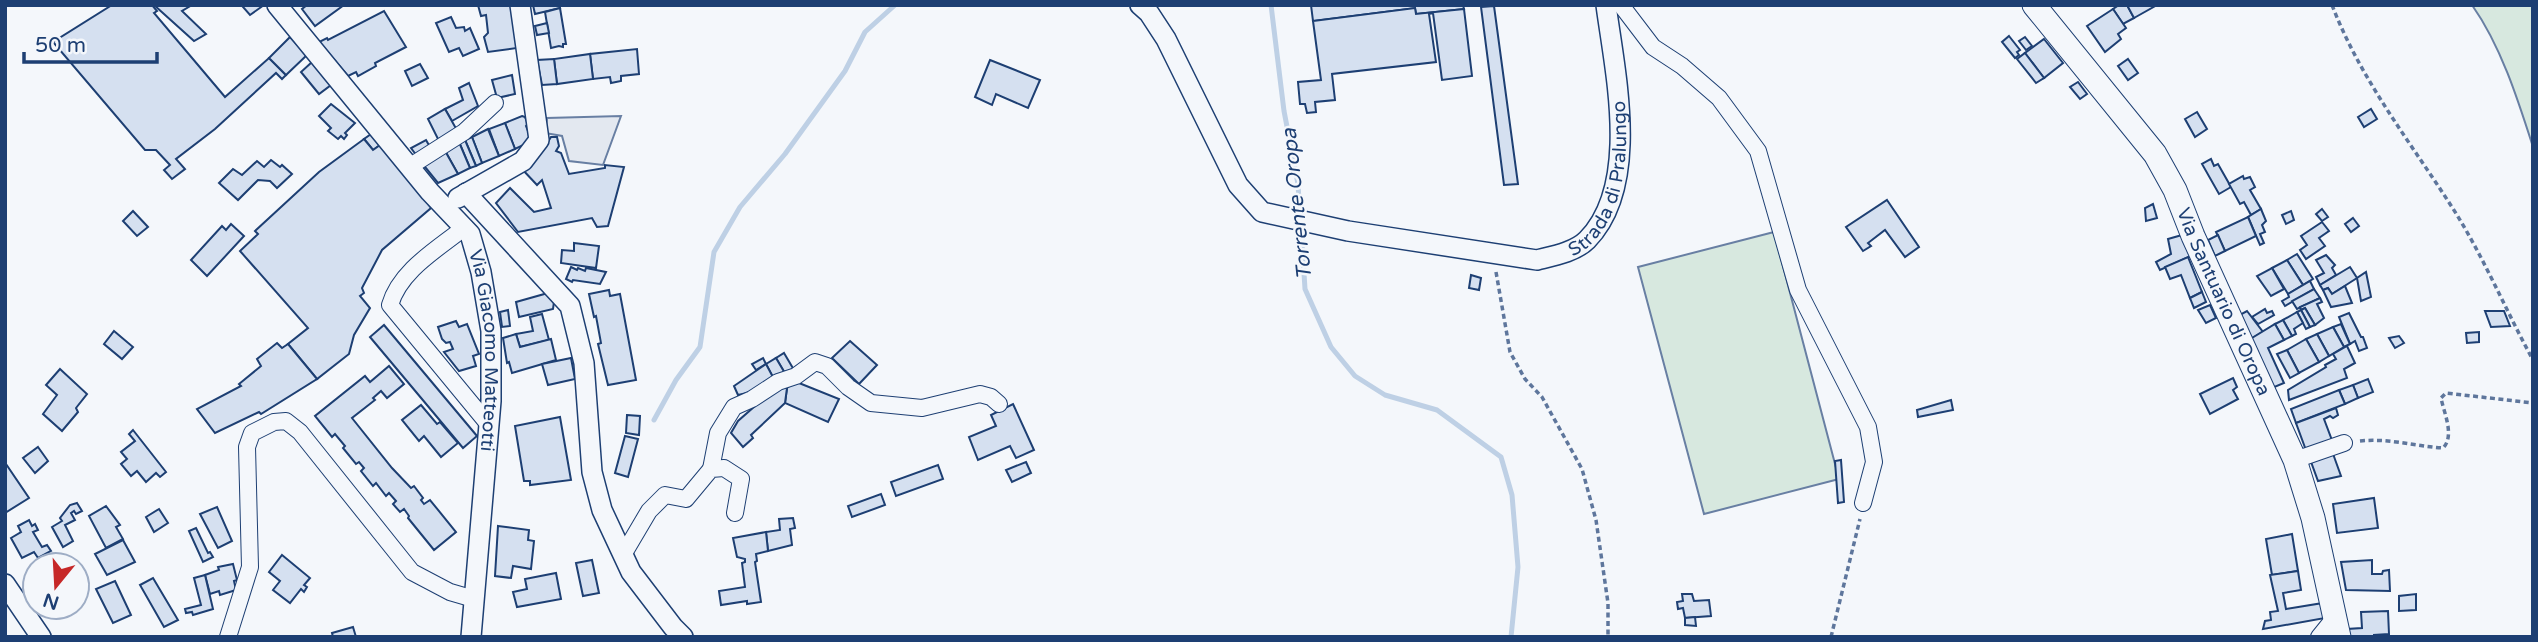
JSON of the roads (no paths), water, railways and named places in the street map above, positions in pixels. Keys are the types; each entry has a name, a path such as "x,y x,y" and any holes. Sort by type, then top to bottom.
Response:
{"main road":[{"name":"Via Santuario di Oropa","path":"2034,5 2155,154 2175,190 2193,236 2295,460 2313,518 2338,626"}],"street":[{"name":"Via Giacomo Matteotti","path":"277,5 409,167 470,234 481,272 491,331 491,401 471,637"},
{"path":"445,206 523,161 539,140 520,5"},
{"name":"Strada di Pralungo","path":"1140,5 1149,13 1166,39 1238,185 1262,212 1348,231 1537,260 1563,253 1586,241 1612,199 1621,138 1606,5"},
{"path":"1621,5 1653,47 1682,65 1719,98 1758,150 1798,290 1868,427 1874,462 1863,503"},
{"path":"409,167 464,132 495,103"},
{"path":"466,193 570,306 584,363 592,472 602,510 631,572 683,637"},
{"path":"465,227 403,278 394,290 390,305 489,425"},
{"path":"623,555 649,511 665,495 686,499 711,470 718,433 734,407 778,382 796,376 815,362 827,366 848,387 871,403 922,408 980,394 991,397 999,404"},
{"path":"228,637 250,567 247,447 252,433 274,422 286,421 300,432 412,572 450,592 474,599"},
{"path":"2295,460 2344,443"},
{"path":"711,470 724,468 741,479 734,513"},
{"path":"5,584 41,637"},
{"path":"2319,637 2338,626"}],"waterway":[{"path":"654,420 676,380 700,347 714,252 740,207 785,154 845,71 865,32 895,5"},
{"name":"Torrente Oropa","path":"1271,5 1284,111 1298,184 1300,217"},
{"name":"Torrente Oropa","path":"1301,226 1305,289 1331,347 1355,376 1385,395 1437,410 1501,457 1512,495 1518,567 1511,637"}]}
